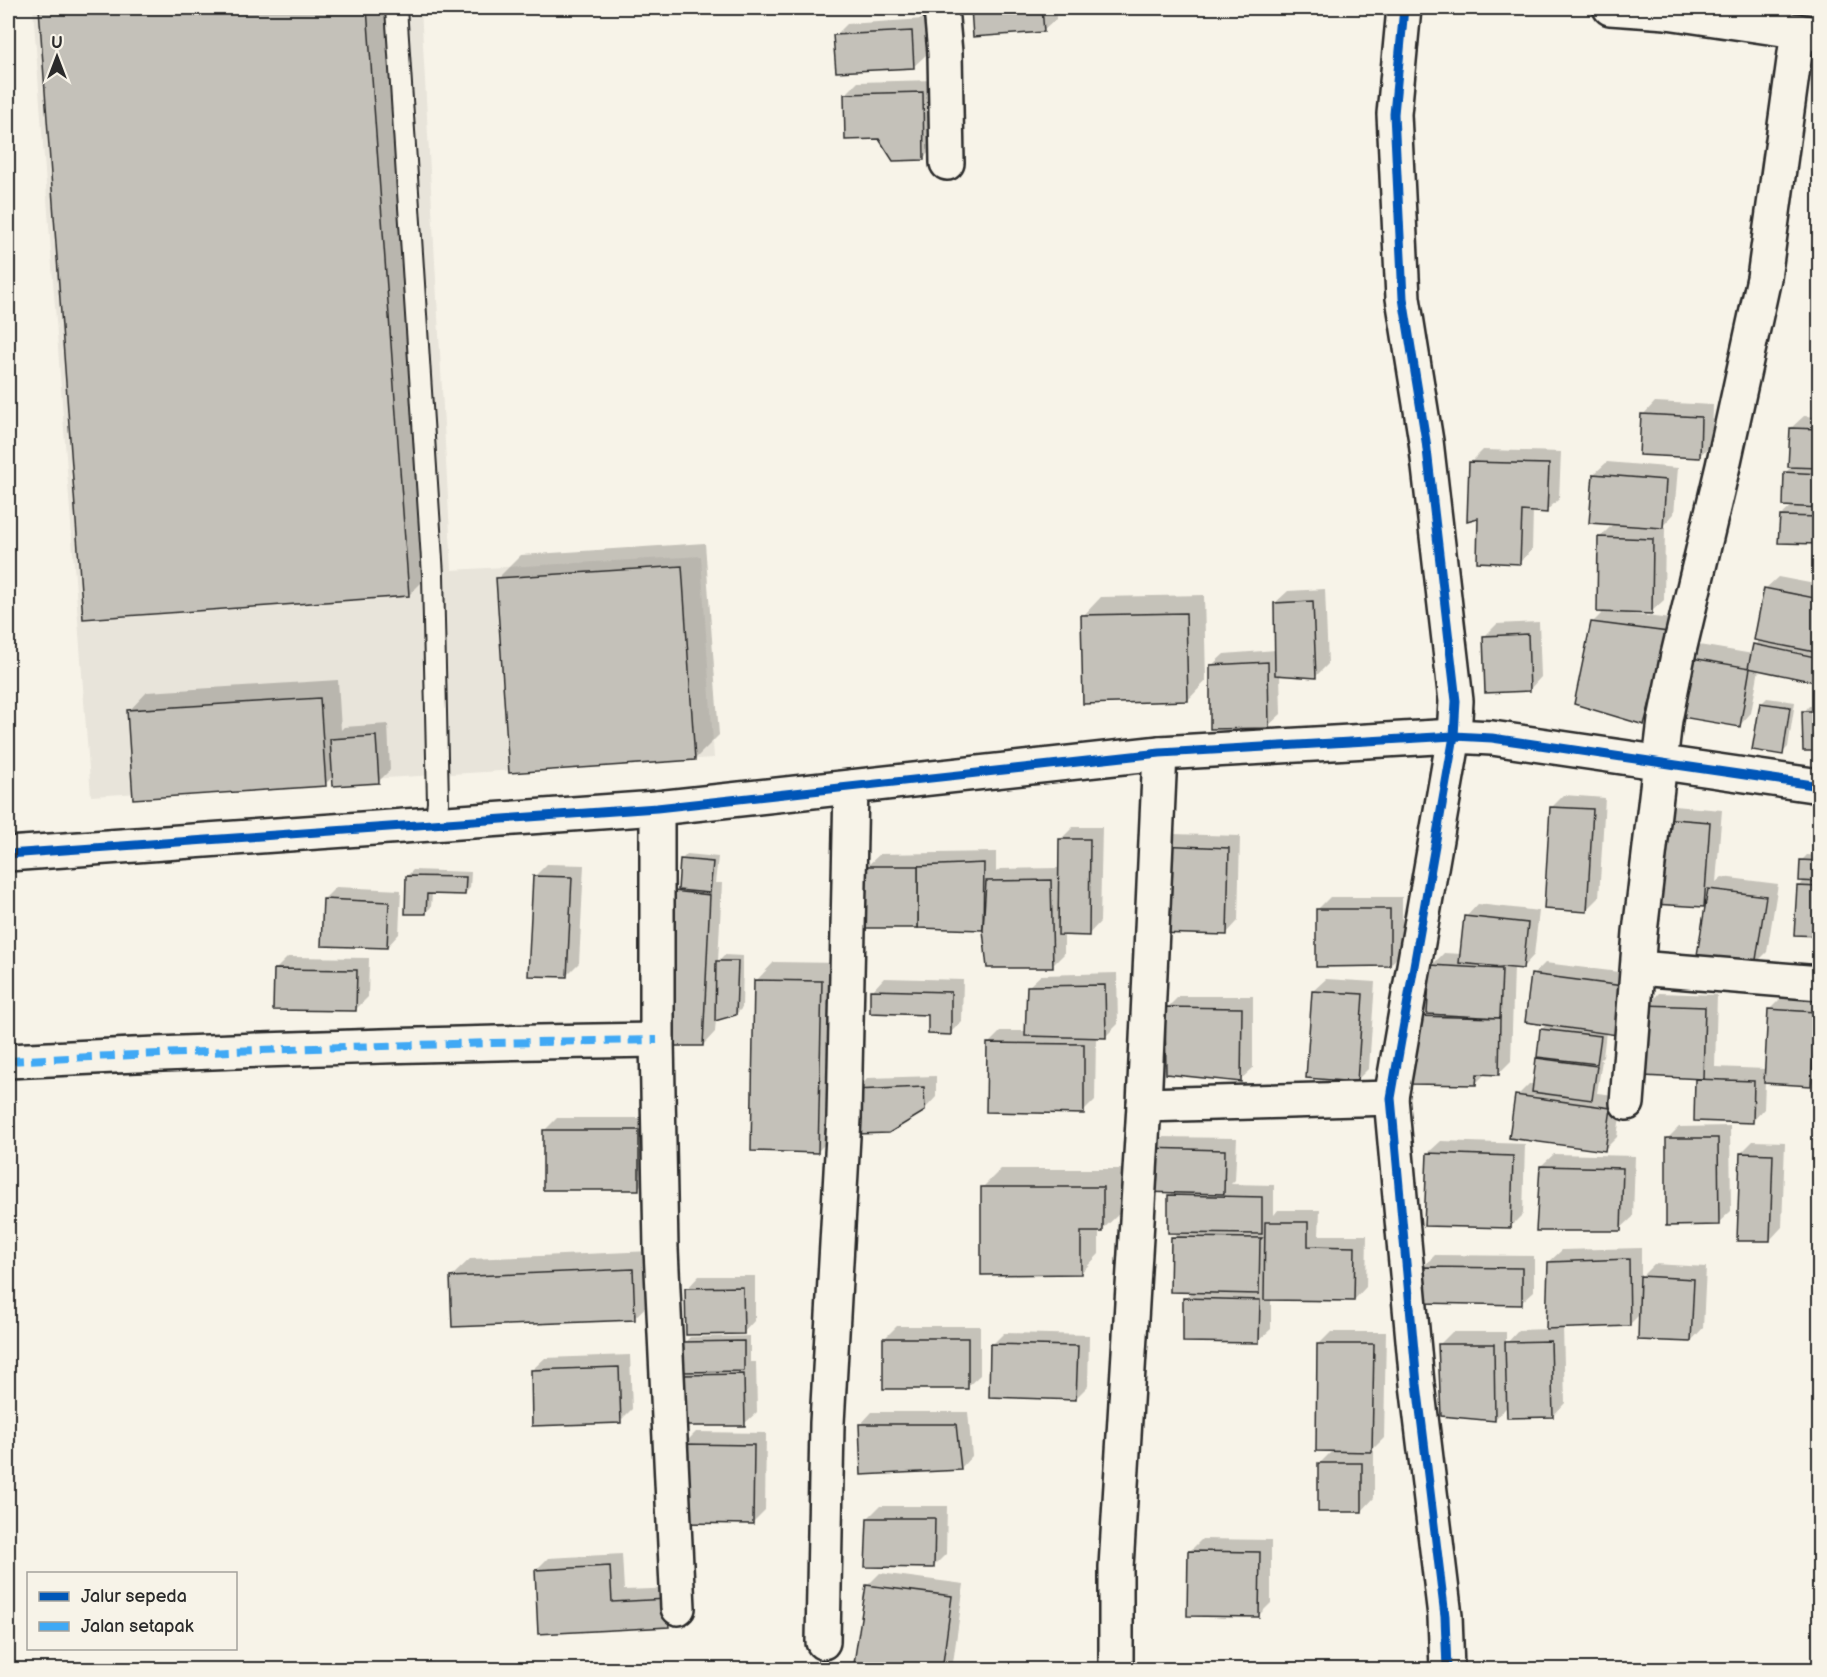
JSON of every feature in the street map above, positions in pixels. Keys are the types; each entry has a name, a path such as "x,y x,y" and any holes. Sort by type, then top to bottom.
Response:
{"street":[{"path":"941,8 945,53 947,164"},
{"path":"1404,8 1394,114 1403,298 1426,441 1456,701 1454,736 1391,1098 1417,1384 1445,1616 1447,1670"},
{"path":"1610,8 1667,10 1809,33 1764,278 1723,466 1678,655 1658,763 1627,1103"},
{"path":"8,854 657,808 1160,753 1454,736 1492,738 1820,786"},
{"path":"1116,1670 1116,1567 1144,1105 1160,753"},
{"path":"823,1642 827,1423 843,1118 851,787"},
{"path":"657,808 657,1040 661,1249 678,1608"},
{"path":"1638,968 1820,983"},
{"path":"8,1061 200,1051 450,1043 657,1040"},
{"path":"1144,1105 1391,1098"}],"lane":[{"path":"396,8 433,575 438,803 435,824"}],"shaded area":[{"path":"33,8 421,8 452,570 701,556 714,758 91,796"}],"building":[{"path":"39,8 367,8 409,596 83,619"},
{"path":"971,8 1042,8 1044,32 973,37"},
{"path":"912,31 914,68 836,72 833,35"},
{"path":"923,92 924,160 893,161 879,139 845,140 844,94"},
{"path":"1641,414 1701,417 1700,458 1639,455"},
{"path":"1790,428 1820,429 1820,468 1788,467"},
{"path":"1469,462 1549,464 1547,513 1522,511 1520,564 1477,562 1478,518 1467,521"},
{"path":"1784,472 1820,474 1820,508 1783,506"},
{"path":"1593,474 1666,480 1663,528 1589,523"},
{"path":"1780,516 1820,517 1820,544 1778,543"},
{"path":"1598,537 1653,539 1652,614 1597,612"},
{"path":"682,566 695,760 509,773 496,578"},
{"path":"1764,588 1820,599 1820,653 1754,640"},
{"path":"1313,601 1316,678 1275,675 1274,603"},
{"path":"1186,613 1188,701 1083,704 1081,615"},
{"path":"1591,622 1668,632 1644,725 1574,704"},
{"path":"1528,634 1530,691 1485,693 1483,636"},
{"path":"1753,644 1820,658 1820,683 1748,668"},
{"path":"1686,657 1750,668 1740,727 1676,716"},
{"path":"1268,662 1269,728 1210,729 1210,665"},
{"path":"320,698 326,786 133,799 127,710"},
{"path":"1760,703 1790,707 1783,755 1752,750"},
{"path":"1802,711 1820,711 1820,751 1803,751"},
{"path":"376,736 379,783 333,786 330,739"},
{"path":"1550,807 1593,809 1587,912 1544,909"},
{"path":"1661,818 1710,822 1704,907 1653,904"},
{"path":"1059,839 1090,839 1089,936 1058,935"},
{"path":"1158,845 1229,848 1227,935 1155,933"},
{"path":"680,859 713,862 710,893 678,890"},
{"path":"1800,860 1820,861 1820,882 1799,881"},
{"path":"984,863 983,930 918,928 918,866"},
{"path":"866,866 918,866 918,928 866,928"},
{"path":"406,876 466,877 465,895 427,894 426,914 405,914"},
{"path":"533,876 572,877 567,977 528,976"},
{"path":"1051,880 1053,968 987,968 983,930 986,881"},
{"path":"1797,886 1820,887 1820,936 1794,935"},
{"path":"1708,889 1766,896 1755,966 1696,961"},
{"path":"673,891 710,895 703,1046 668,1046"},
{"path":"323,899 389,902 387,948 321,946"},
{"path":"1316,909 1390,909 1390,966 1316,967"},
{"path":"1464,916 1528,923 1523,969 1459,963"},
{"path":"716,961 738,961 736,1015 715,1021"},
{"path":"1430,965 1502,969 1500,1018 1427,1014"},
{"path":"274,969 357,970 356,1011 273,1010"},
{"path":"1531,974 1623,986 1617,1035 1525,1022"},
{"path":"754,980 822,981 818,1153 751,1151"},
{"path":"1105,985 1106,1038 1025,1036 1027,986"},
{"path":"870,990 951,992 951,1035 928,1034 928,1015 870,1013"},
{"path":"1312,991 1363,994 1357,1082 1306,1078"},
{"path":"1645,1005 1705,1007 1703,1079 1643,1076"},
{"path":"1165,1007 1242,1008 1241,1082 1166,1074"},
{"path":"1768,1009 1816,1012 1811,1086 1764,1083"},
{"path":"1412,1016 1500,1018 1499,1075 1477,1074 1476,1085 1410,1084"},
{"path":"1540,1029 1601,1036 1597,1064 1537,1057"},
{"path":"987,1043 1084,1044 1084,1114 986,1112"},
{"path":"1536,1058 1597,1066 1592,1100 1532,1092"},
{"path":"1695,1079 1754,1081 1753,1123 1694,1121"},
{"path":"924,1087 925,1111 889,1133 856,1134 854,1090"},
{"path":"1515,1095 1611,1108 1605,1151 1509,1138"},
{"path":"543,1130 639,1130 639,1190 543,1190"},
{"path":"1666,1138 1718,1138 1719,1225 1666,1226"},
{"path":"1144,1148 1225,1150 1224,1194 1143,1192"},
{"path":"1427,1153 1513,1156 1511,1228 1424,1226"},
{"path":"1740,1153 1773,1154 1770,1241 1737,1241"},
{"path":"1540,1166 1623,1168 1621,1231 1536,1231"},
{"path":"981,1187 1103,1187 1103,1232 1081,1232 1081,1274 981,1275"},
{"path":"1168,1195 1262,1197 1262,1234 1168,1233"},
{"path":"1265,1222 1308,1222 1308,1246 1355,1247 1354,1301 1264,1300"},
{"path":"1171,1237 1262,1238 1260,1240 1259,1294 1170,1292"},
{"path":"1629,1259 1630,1326 1546,1329 1548,1262"},
{"path":"1421,1267 1522,1268 1522,1305 1421,1303"},
{"path":"633,1269 635,1320 452,1327 450,1277"},
{"path":"1640,1276 1694,1279 1691,1342 1638,1340"},
{"path":"743,1287 744,1334 686,1335 685,1288"},
{"path":"1183,1298 1260,1300 1259,1343 1183,1342"},
{"path":"883,1338 968,1338 968,1389 883,1389"},
{"path":"744,1341 744,1371 683,1372 683,1342"},
{"path":"1551,1341 1553,1417 1507,1418 1505,1342"},
{"path":"990,1344 1078,1346 1076,1400 989,1397"},
{"path":"1317,1344 1374,1344 1372,1452 1316,1451"},
{"path":"1438,1344 1494,1344 1495,1421 1441,1416"},
{"path":"619,1367 621,1423 532,1426 531,1370"},
{"path":"744,1374 745,1426 683,1426 683,1375"},
{"path":"859,1424 956,1424 961,1470 861,1475"},
{"path":"683,1444 754,1445 753,1524 680,1523"},
{"path":"1318,1463 1362,1463 1362,1512 1318,1512"},
{"path":"867,1518 935,1518 934,1568 865,1567"},
{"path":"1188,1551 1260,1552 1259,1617 1187,1616"},
{"path":"610,1566 612,1602 667,1599 669,1627 538,1634 535,1570"},
{"path":"866,1585 952,1596 942,1670 853,1670"}],"marked path":[{"path":"8,1061 332,1048 657,1040"}],"cycle path":[{"path":"1404,8 1394,114 1403,298 1426,441 1456,701 1454,736 1391,1098 1417,1384 1445,1616 1447,1670"},
{"path":"8,854 657,808 1160,753 1454,736 1492,738 1820,786"}]}
